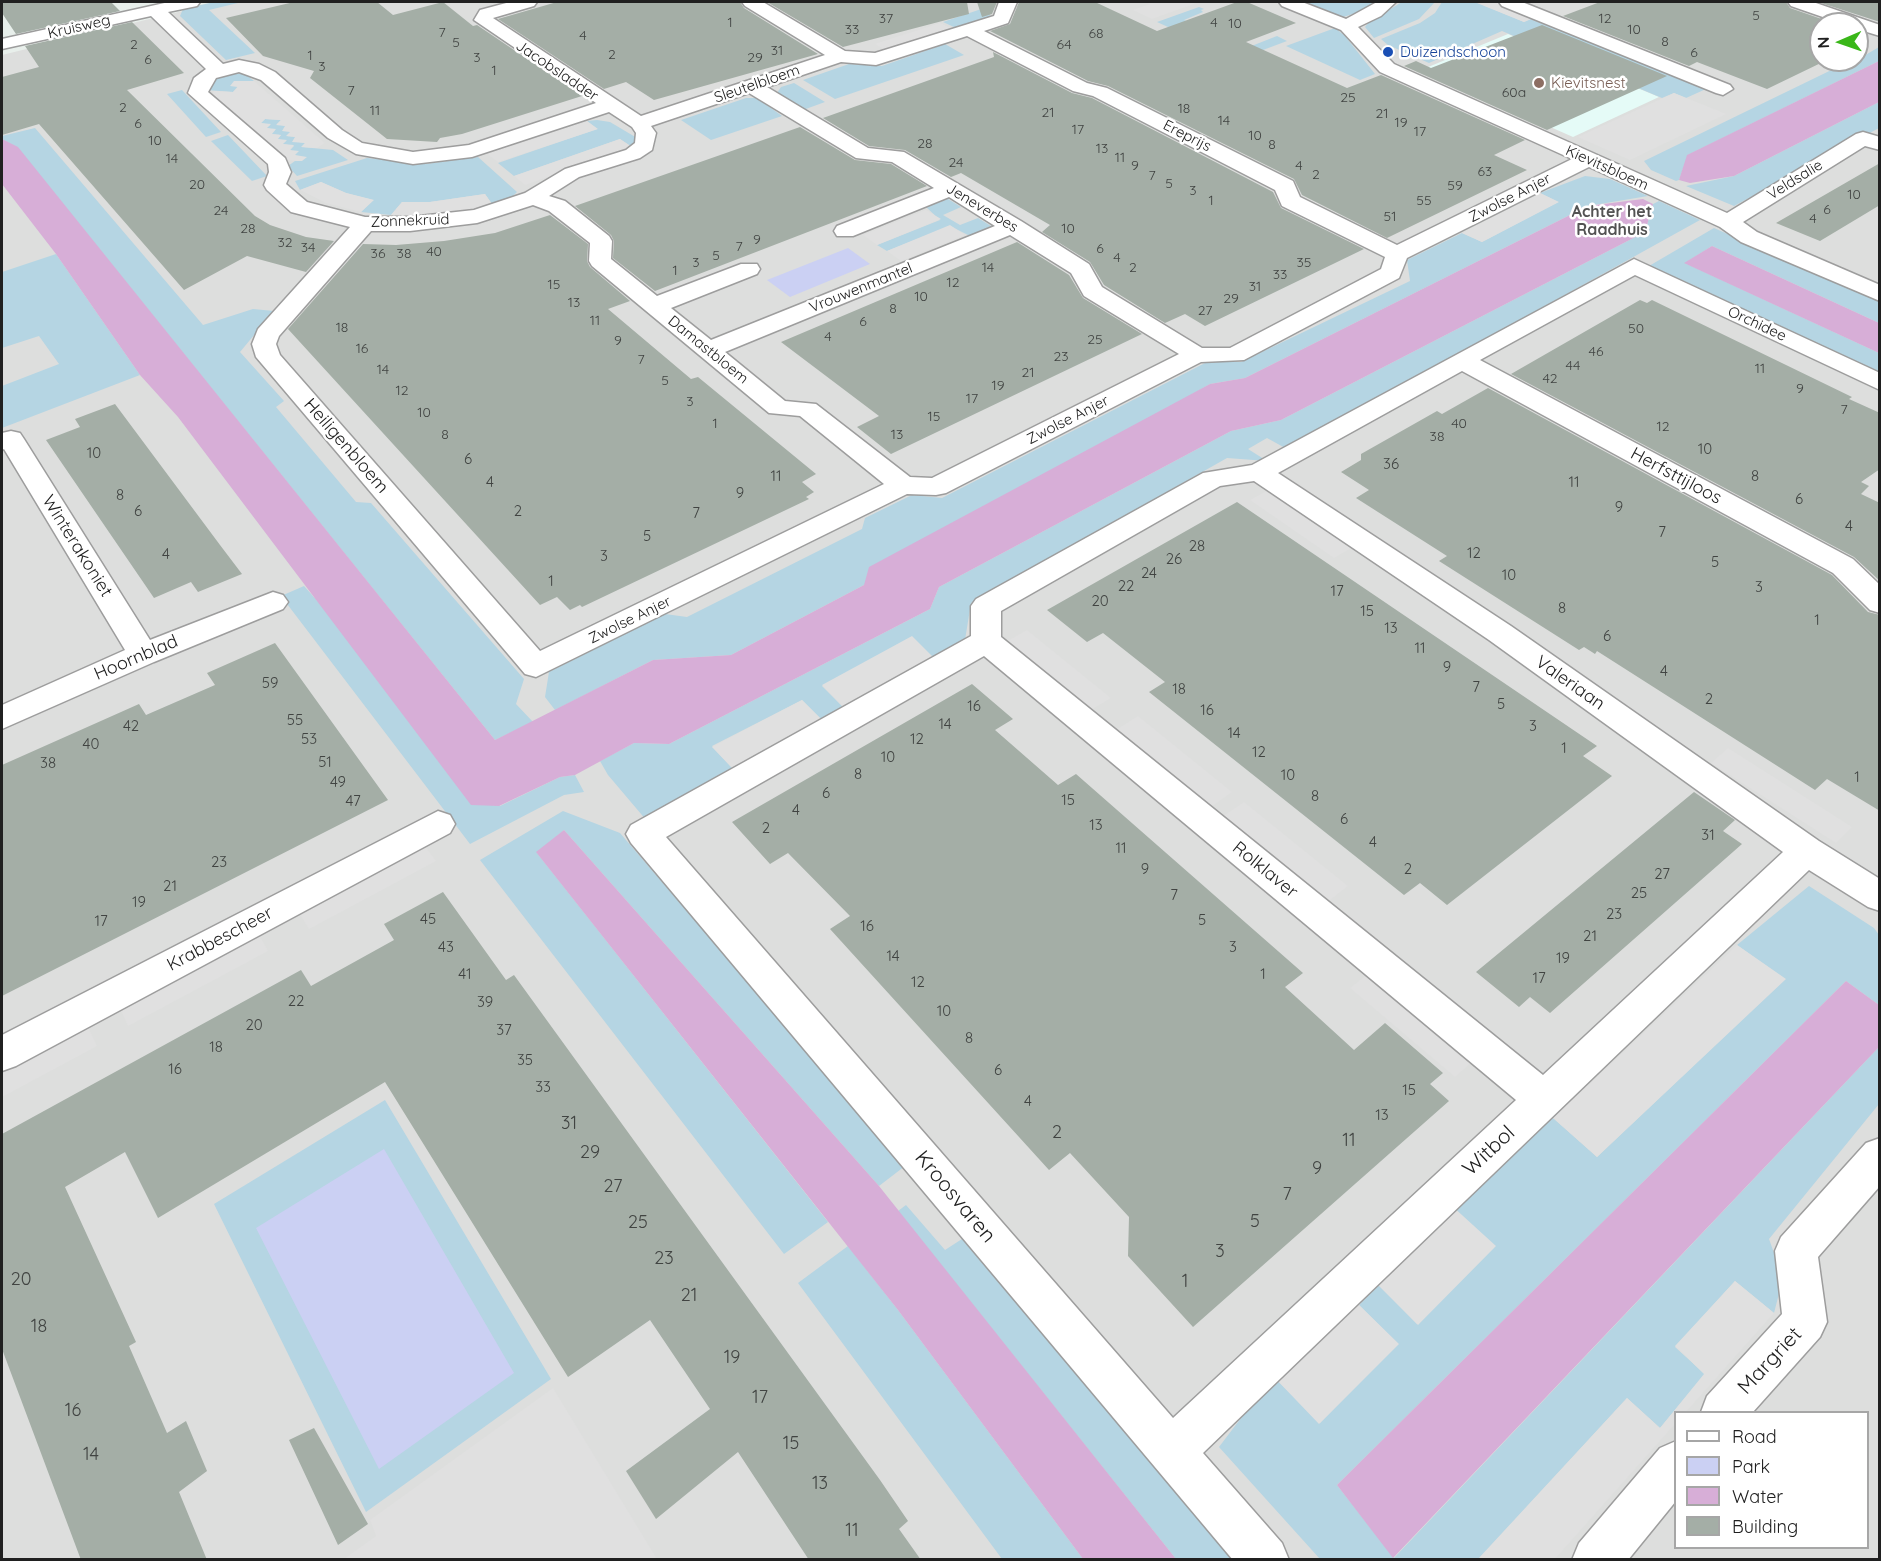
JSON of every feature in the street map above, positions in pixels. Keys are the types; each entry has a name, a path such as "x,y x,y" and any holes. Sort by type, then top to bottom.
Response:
{"street":[{"name":"Kruisweg","path":"2,44 191,2"},
{"name":"Jacobsladder","path":"528,2 486,14 483,20 608,106 639,123"},
{"path":"750,2 840,56"},
{"name":"Sleutelbloem","path":"639,123 840,56 876,59 1002,19 1008,2"},
{"name":"Kievitsbloem","path":"1288,2 1347,26 1387,68 1728,222 1749,237 1880,294"},
{"path":"1347,26 1375,12 1387,2"},
{"path":"1508,2 1723,89"},
{"path":"1797,2 1880,32"},
{"path":"155,10 218,70 239,66 252,68 268,76 335,134 356,148 413,159 472,151 608,106"},
{"name":"Ereprijs","path":"968,29 1010,53 1080,87 1100,92 1285,186 1290,201 1397,254"},
{"name":"Zonnekruid","path":"218,70 201,82 198,93 278,162 280,172 275,185 299,207 366,224 410,224 477,216 534,198"},
{"name":"Jeneverbes","path":"752,86 862,154 897,156 1013,226 1081,269 1092,291 1197,355"},
{"path":"534,198 551,184 572,173 633,154 645,146 646,133 639,123"},
{"name":"Veldsalie","path":"1728,222 1871,141"},
{"name":"Zwolse Anjer","path":"537,666 903,485 936,487 1197,355 1235,355 1391,273 1397,254 1587,160"},
{"path":"845,231 950,189"},
{"name":"Damastbloem","path":"534,198 557,206 601,241 600,261 778,408 807,409 903,485"},
{"name":"Heiligenbloem","path":"366,224 267,334 264,344 268,357 537,666"},
{"name":"Vrouwenmantel","path":"708,350 1013,226"},
{"name":"Orchidee","path":"1463,361 1634,266 1880,383"},
{"path":"654,306 748,269"},
{"path":"986,641 986,606 1213,479 1258,472 1463,361"},
{"name":"Herfsttijloos","path":"1463,361 1843,566 1880,603"},
{"name":"Winterakoniet","path":"6,441 143,654"},
{"name":"Valeriaan","path":"1258,472 1500,633 1807,851 1880,897"},
{"name":"Hoornblad","path":"2,718 143,654 273,602"},
{"name":"Kroosvaren","path":"986,641 643,834 1265,1560"},
{"name":"Rolklaver","path":"986,641 1543,1100"},
{"name":"Krabbescheer","path":"2,1054 438,824"},
{"name":"Witbol","path":"1172,1452 1807,851"},
{"name":"Margriet","path":"1724,1411 1805,1322 1796,1251 1880,1156"},
{"path":"1596,1560 1674,1466"}],"shaded area":[{"path":"214,2 242,2 209,10 255,53 226,60 180,16 183,9"},
{"path":"219,2 1879,2 1879,1559 2,1559 2,55"},
{"path":"1145,2 1199,2 1152,19 1133,10 1150,4"},
{"path":"1300,2 1377,2 1365,10 1340,18"},
{"path":"1402,2 1435,2 1419,19 1374,38 1365,27 1369,22"},
{"path":"1442,2 1482,2 1478,3 1524,22 1530,19 1706,89 1686,98 1674,93 1662,98 1502,31 1429,63 1388,45 1381,39 1420,23 1435,13"},
{"path":"1498,2 1536,17 1524,22 1477,3"},
{"path":"993,5 989,18 956,28 943,22"},
{"path":"1199,7 1204,9 1201,10 1203,12 1184,20 1249,47 1277,36 1287,41 1239,59 1157,22"},
{"path":"940,23 952,29 887,51 875,44"},
{"path":"1335,28 1345,36 1375,74 1360,80 1286,46"},
{"name":"Kievitsnest","path":"1508,34 1659,97 1573,137 1421,70"},
{"path":"945,44 964,55 835,99 803,80 849,64 882,66"},
{"path":"1879,47 1879,61 1869,66 1869,53"},
{"path":"1827,72 1857,72 1688,155 1679,180 1676,181 1651,170 1644,161"},
{"path":"230,74 245,74 254,81 234,81 238,86 233,92 206,90 213,78"},
{"path":"234,81 254,81 325,143 317,148 301,147 305,143 292,142 295,137 286,136 290,132 282,131 285,126 276,125 281,120 265,119 261,123 271,124 267,128 276,129 272,134 281,135 278,139 287,140 283,144 294,145 290,150 299,151 295,155 307,157 302,161 286,160 212,97 214,91 233,92 238,87 230,86"},
{"path":"794,83 825,102 803,110 777,93 781,87"},
{"path":"182,90 221,132 206,137 167,94"},
{"path":"1674,93 1726,114 1630,160 1578,137"},
{"path":"746,98 757,98 782,116 711,140 681,120"},
{"path":"1879,102 1879,128 1734,206 1686,186 1734,176"},
{"path":"265,119 281,120 277,124 286,126 291,132 287,136 296,137 293,141 305,143 302,147 333,150 348,160 297,176 288,166 295,161 302,161 290,150 294,146 282,144 286,141 277,139 281,135 271,134 275,130 266,128 270,125 261,123"},
{"path":"587,121 610,122 637,138 638,142 632,147 620,139 514,176 498,163 597,129"},
{"path":"587,121 598,129 498,162 487,154"},
{"path":"35,128 203,325 253,309 274,311 240,352 284,401 276,407 356,502 371,503 524,679 516,704 533,722 495,740 18,148 2,139 2,136"},
{"path":"228,135 267,176 252,181 211,141"},
{"path":"620,139 632,147 525,185 514,176"},
{"path":"478,157 517,192 513,196 492,204 485,194 430,202 402,202 391,215 361,212 373,200 346,193 321,182 300,190 295,181 367,158 426,164"},
{"path":"1585,176 1610,179 1648,196 1588,206 1245,378 1210,384 864,585 731,655 653,660 555,710 545,697 549,672 665,614 687,617 862,529 865,518 912,495 942,498 1207,362 1241,362 1410,281 1407,260 1462,233 1482,242 1558,202 1540,193"},
{"path":"321,182 346,193 374,200 361,212 326,203 300,190"},
{"path":"1540,193 1559,202 1482,242 1462,233"},
{"path":"485,194 492,204 462,212 426,216 391,215 402,202 430,202"},
{"path":"948,199 961,207 943,215 960,225 978,218 991,226 970,236 950,226 887,251 877,245 940,220 926,207"},
{"path":"1659,201 1700,220 1287,449 1267,438 1248,449 1267,461 1227,458 971,603 965,640 933,657 822,686 843,707 821,719 802,700 712,746 732,768 647,821 608,775 600,761 634,743 669,744 930,609 939,587 1231,431 1281,420 1645,232 1653,204"},
{"path":"926,210 941,219 877,245 863,235"},
{"path":"950,225 965,235 901,261 887,251"},
{"path":"1714,228 1879,301 1879,323 1712,246 1685,263 1879,353 1879,374 1649,266"},
{"path":"56,254 140,375 2,428 2,386 59,364 39,336 2,348 2,272"},
{"path":"1269,490 1353,547 1334,558 1250,500"},
{"path":"304,586 500,806 560,777 575,775 584,792 564,795 470,844 281,596"},
{"path":"1027,630 1111,698 1089,711 1006,642"},
{"path":"912,636 933,657 843,707 822,685"},
{"path":"802,700 821,719 732,768 712,747"},
{"path":"1138,716 1232,792 1211,807 1116,730"},
{"path":"1728,748 1852,827 1836,843 1711,763"},
{"path":"1244,802 1348,886 1326,903 1222,817"},
{"path":"563,811 620,833 905,1166 879,1186 564,830 537,853 828,1222 784,1254 480,860"},
{"path":"422,842 436,861 309,929 296,908"},
{"path":"1809,886 1874,928 1879,935 1879,1005 1846,981 1337,1485 1394,1558 1879,1047 1879,1104 1769,1239 1783,1278 1774,1313 1735,1281 1675,1347 1705,1374 1660,1428 1627,1398 1478,1560 1320,1559 1219,1447 1273,1376 1320,1423 1398,1344 1359,1305 1378,1284 1417,1324 1451,1205 1553,1118 1597,1157 1785,979 1737,945"},
{"path":"257,931 268,951 128,1026 118,1004"},
{"path":"1737,945 1786,979 1597,1157 1553,1118"},
{"path":"1373,970 1478,1057 1455,1077 1350,988"},
{"path":"86,1023 97,1046 2,1097 2,1067"},
{"path":"385,1100 551,1379 366,1512 214,1204"},
{"path":"906,1205 945,1250 962,1239 1233,1559 1176,1559 898,1211"},
{"path":"1451,1205 1496,1246 1418,1325 1378,1285 1359,1305 1399,1344 1319,1424 1273,1376"},
{"path":"848,1246 1083,1559 1002,1559 798,1283"},
{"path":"1735,1281 1774,1313 1687,1411 1674,1411 1674,1425 1555,1559 1478,1559 1627,1398 1660,1428 1704,1374 1675,1346"},
{"path":"553,1388 657,1559 344,1559 376,1536 370,1520"}],"green space":[{"path":"848,248 870,264 790,297 767,280"},
{"path":"384,1149 514,1373 379,1469 256,1228"}],"water":[{"path":"1879,61 1879,102 1734,176 1690,183 1679,180 1687,155 1857,72 1869,72 1869,66"},
{"path":"2,139 18,147 495,740 653,660 731,655 864,585 869,567 1210,384 1245,378 1588,206 1643,199 1653,204 1645,232 1281,420 1231,431 939,587 930,609 669,744 634,743 575,775 560,777 499,806 471,805 178,417 140,375 56,254 2,184"},
{"path":"1712,246 1879,323 1879,353 1684,263"},
{"path":"564,830 879,1186 1176,1559 1083,1559 898,1310 536,852"},
{"path":"1846,981 1879,1005 1879,1047 1393,1558 1337,1485"}],"building":[{"path":"2,2 111,2 120,11 16,34 2,13"},
{"path":"294,2 377,2 393,15 443,2 473,26 477,25 582,96 462,134 440,138 437,142 387,139 310,78 314,71 263,56 226,18"},
{"path":"557,2 740,2 744,8 818,54 654,100 626,82 604,89 498,19"},
{"path":"767,2 967,2 969,14 843,47"},
{"path":"977,2 997,2 992,14 982,17"},
{"path":"1019,2 1095,2 1157,31 1237,2 1247,2 1296,23 1246,42 1347,88 1381,75 1525,140 1494,155 1527,170 1387,238 1302,195 1294,179 1108,86 1088,81 990,31 1010,24"},
{"path":"1600,2 1786,2 1790,8 1809,15 1809,69 1767,89 1697,62 1689,66 1563,16"},
{"path":"1818,2 1880,2 1880,22 1869,18 1869,12 1849,12"},
{"path":"132,22 184,73 127,90 255,216 270,225 306,237 334,241 306,272 247,256 184,290 39,124 2,135 2,77 39,67 25,46"},
{"name":"Kievitsnest","path":"1542,25 1667,76 1547,130 1404,66 1416,61 1431,68"},
{"path":"993,52 1072,93 1092,98 1273,192 1281,208 1364,249 1205,326 1185,314 1165,323 1104,285 1090,262 1042,232 1050,225 961,173 951,177 905,150 869,146 823,118 994,57"},
{"path":"800,127 855,160 891,164 927,186 655,291 613,258 614,241 611,235 575,206"},
{"path":"1880,163 1880,205 1820,241 1776,223"},
{"path":"550,215 588,244 587,261 590,267 630,301 608,309 691,379 698,377 816,474 802,482 814,492 806,497 809,499 582,607 580,605 570,610 557,597 540,605 288,329 363,244 396,245 444,241 495,233"},
{"path":"1017,242 1069,275 1083,298 1142,334 891,454 857,427 879,416 781,342"},
{"path":"1640,300 1647,303 1652,300 1852,397 1849,399 1880,413 1880,469 1861,482 1869,486 1861,494 1880,503 1880,581 1854,557 1511,374"},
{"path":"1488,388 1832,575 1868,612 1880,615 1880,811 1827,779 1815,790 1597,651 1595,654 1584,647 1579,650 1439,561 1447,556 1356,498 1369,490 1341,472 1361,460 1361,454 1437,411 1442,414"},
{"path":"115,404 242,574 198,592 191,582 154,598 46,440 80,427 75,419"},
{"path":"1237,502 1597,746 1583,756 1612,776 1447,905 1420,883 1404,895 1149,692 1165,682 1103,633 1087,642 1047,610"},
{"path":"275,643 388,800 2,996 2,765 139,704 146,715 215,685 207,673"},
{"path":"972,684 1013,719 995,730 1058,785 1076,774 1303,973 1285,987 1354,1050 1385,1023 1443,1073 1430,1084 1449,1101 1193,1327 1128,1256 1129,1217 1070,1153 1049,1170 830,929 850,916 788,853 770,864 732,822"},
{"path":"1694,792 1735,820 1723,831 1742,844 1550,1013 1530,997 1519,1007 1476,972"},
{"path":"443,892 506,980 514,975 880,1480 908,1521 899,1529 921,1560 809,1560 738,1452 656,1519 626,1471 710,1409 650,1320 568,1377 385,1082 158,1218 125,1152 65,1187 136,1342 129,1346 167,1433 186,1421 207,1471 179,1492 207,1560 81,1560 2,1349 2,1134 301,970 311,986 394,940 384,924"},
{"path":"314,1428 368,1524 338,1545 289,1440"}],"place":[{"name":"Duizendschoon","path":"1388,52"},
{"name":"Kievitsnest","path":"1539,83"}],"district":[{"name":"Achter het Raadhuis","path":"1612,221"}]}
